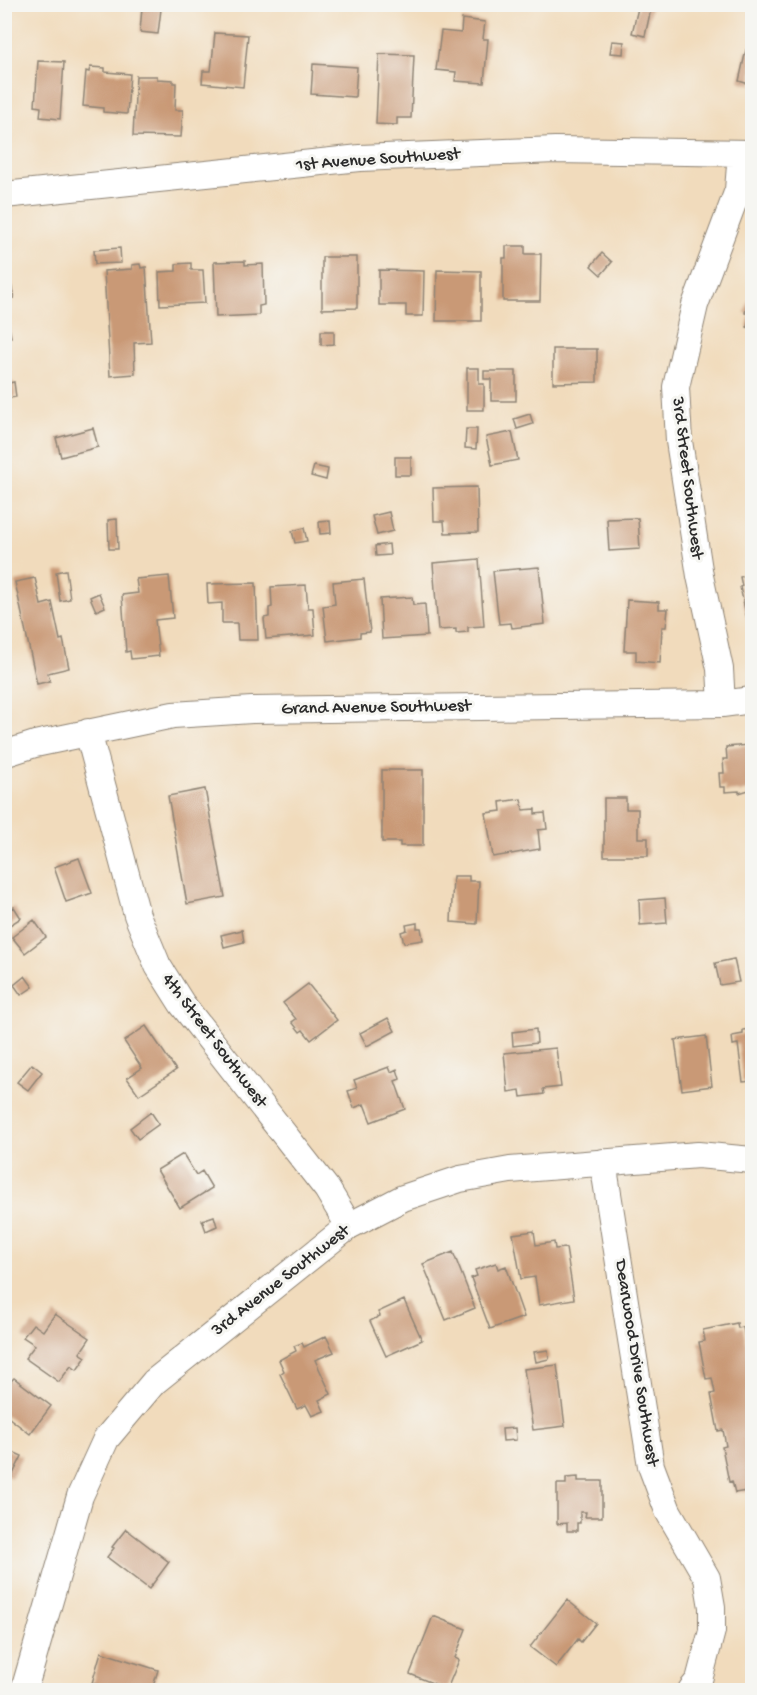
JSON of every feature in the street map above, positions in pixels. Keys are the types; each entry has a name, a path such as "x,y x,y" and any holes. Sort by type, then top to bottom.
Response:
{"street":[{"name":"1st Avenue Southwest","path":"4,195 360,158 555,150 747,153"},
{"name":"3rd Street Southwest","path":"722,704 720,669 700,576 679,441 676,387 695,305 738,190 747,153"},
{"name":"Grand Avenue Southwest","path":"4,754 35,744 173,715 252,710 722,704 753,700"},
{"name":"4th Street Southwest","path":"88,732 137,915 158,966 182,1004 327,1189 349,1226"},
{"name":"3rd Avenue Southwest","path":"24,1690 80,1496 106,1439 154,1382 349,1226 403,1198 460,1179 510,1170 698,1155 753,1160"},
{"name":"Dearwood Drive Southwest","path":"603,1162 651,1466 668,1511 707,1578 712,1607 712,1631 699,1680 691,1690"}],"building":[{"path":"639,4 652,4 645,36 632,33"},
{"path":"142,7 161,9 158,34 140,32"},
{"path":"462,19 485,22 483,39 488,39 484,83 455,81 456,72 436,70 441,31 461,33"},
{"path":"215,33 248,35 243,87 202,83 203,71 211,71"},
{"path":"612,41 624,42 623,54 610,53"},
{"path":"746,50 752,52 752,85 739,81"},
{"path":"379,54 414,55 411,118 397,118 397,125 376,124"},
{"path":"38,61 64,62 60,119 40,117 41,107 35,106"},
{"path":"313,64 357,67 355,97 311,94"},
{"path":"90,67 105,68 105,72 130,74 127,114 103,112 103,108 83,106 86,71 89,72"},
{"path":"136,76 157,76 157,79 173,80 173,83 176,83 175,110 183,110 181,137 133,136"},
{"path":"506,246 525,246 525,254 541,254 540,301 503,301 503,258 506,258"},
{"path":"120,248 121,263 95,264 94,250"},
{"path":"602,253 612,262 601,275 591,266"},
{"path":"322,257 357,257 357,308 322,309"},
{"path":"245,261 245,265 263,264 264,305 259,306 259,315 216,317 214,262"},
{"path":"191,263 191,270 203,270 205,303 160,305 159,272 176,271 176,264"},
{"path":"140,264 141,268 146,267 151,342 134,343 135,374 110,376 104,271 132,269 132,265"},
{"path":"379,270 424,271 423,316 406,316 406,305 379,305"},
{"path":"437,270 481,271 481,321 436,321"},
{"path":"11,284 14,298 4,300 4,285"},
{"path":"748,301 752,302 752,329 747,327 750,314 745,313"},
{"path":"4,307 11,337 4,339"},
{"path":"321,331 334,331 334,344 321,345"},
{"path":"553,349 597,349 597,382 553,383"},
{"path":"467,368 479,368 479,384 484,384 484,410 467,410"},
{"path":"484,371 516,371 516,401 491,401 491,379 484,379"},
{"path":"14,382 16,397 4,399 4,384"},
{"path":"530,414 533,424 517,429 514,419"},
{"path":"93,428 98,447 61,457 56,438"},
{"path":"466,429 477,429 476,449 465,448"},
{"path":"512,432 518,460 492,465 486,437"},
{"path":"395,457 411,457 411,475 395,475"},
{"path":"314,466 328,469 326,480 311,476"},
{"path":"477,487 478,532 445,533 444,521 434,521 433,488"},
{"path":"389,512 393,531 377,535 372,516"},
{"path":"638,518 640,549 609,551 607,519"},
{"path":"117,519 118,549 109,549 108,520"},
{"path":"330,521 331,533 320,534 319,522"},
{"path":"304,528 307,541 295,543 292,531"},
{"path":"389,544 390,555 376,556 375,546"},
{"path":"479,559 484,626 468,627 468,632 456,633 456,629 438,630 433,563"},
{"path":"539,567 545,624 512,628 511,623 499,624 493,571"},
{"path":"66,570 70,599 60,601 56,572"},
{"path":"752,574 752,631 750,632 740,577"},
{"path":"169,576 173,618 155,620 159,656 131,659 130,651 126,652 122,595 138,593 136,579"},
{"path":"35,578 41,605 52,602 69,668 48,673 50,681 37,684 15,582"},
{"path":"364,579 370,632 360,633 360,637 327,641 323,606 335,604 333,582"},
{"path":"256,583 258,640 238,640 237,623 222,623 222,603 208,604 207,584"},
{"path":"306,585 308,608 313,608 315,635 266,639 264,618 269,617 269,608 272,607 271,587"},
{"path":"99,593 105,607 96,611 90,597"},
{"path":"412,597 413,605 425,604 427,636 382,639 380,599"},
{"path":"627,600 659,602 659,609 668,609 666,627 662,627 660,663 636,661 636,651 624,651"},
{"path":"749,745 749,756 752,756 752,783 749,783 749,790 739,793 739,791 725,792 725,787 720,787 719,773 724,773 723,759 727,759 726,747"},
{"path":"382,770 423,770 423,846 400,846 400,842 382,842"},
{"path":"205,789 225,897 187,904 168,796"},
{"path":"604,798 626,798 626,809 638,809 638,838 648,838 648,856 604,856"},
{"path":"521,799 523,810 535,809 535,814 545,813 547,829 538,830 540,849 493,857 486,813 501,811 500,802"},
{"path":"79,858 92,893 66,902 54,867"},
{"path":"453,876 469,876 469,881 479,881 477,924 451,922"},
{"path":"665,898 667,923 640,925 639,900"},
{"path":"14,907 21,918 10,925 4,912"},
{"path":"34,920 46,937 25,953 12,937"},
{"path":"417,923 417,928 421,928 423,940 404,943 401,932 407,930 406,925"},
{"path":"242,930 244,942 224,947 221,935"},
{"path":"734,959 739,982 720,985 715,963"},
{"path":"25,976 33,987 21,995 14,985"},
{"path":"308,984 337,1020 311,1040 292,1022 296,1019 283,1003"},
{"path":"388,1018 395,1031 367,1046 360,1033"},
{"path":"146,1026 176,1070 139,1095 127,1078 142,1068 124,1041"},
{"path":"536,1029 537,1043 513,1046 512,1032"},
{"path":"752,1029 752,1081 743,1082 738,1044 733,1045 732,1036 743,1034 743,1030"},
{"path":"706,1036 712,1086 682,1090 675,1040"},
{"path":"556,1048 561,1087 543,1089 544,1094 521,1097 520,1090 508,1092 504,1053"},
{"path":"32,1064 42,1072 28,1090 17,1082"},
{"path":"389,1067 391,1072 397,1069 400,1079 395,1081 405,1109 371,1122 364,1104 354,1108 348,1091 357,1088 354,1080"},
{"path":"151,1112 159,1124 138,1139 130,1128"},
{"path":"183,1154 196,1175 202,1171 212,1188 180,1208 157,1170"},
{"path":"214,1216 217,1226 206,1231 202,1220"},
{"path":"534,1231 536,1245 554,1242 555,1249 566,1248 574,1299 539,1305 535,1277 521,1279 513,1234"},
{"path":"453,1252 475,1308 446,1320 423,1264"},
{"path":"496,1263 498,1269 506,1266 524,1317 490,1329 471,1278 477,1276 475,1270"},
{"path":"404,1300 422,1340 386,1356 370,1321 380,1316 378,1312"},
{"path":"55,1314 90,1338 80,1353 86,1357 77,1370 71,1366 59,1382 25,1358 35,1345 23,1337 33,1324 43,1331"},
{"path":"737,1323 738,1328 743,1327 752,1375 752,1490 735,1493 732,1481 729,1482 722,1447 726,1446 723,1430 718,1431 711,1394 715,1393 712,1378 706,1379 699,1342 705,1341 703,1330"},
{"path":"326,1336 334,1352 315,1360 331,1394 319,1400 324,1411 312,1416 306,1405 297,1409 280,1374 284,1371 279,1360 296,1351 294,1346 302,1343 304,1347"},
{"path":"548,1350 549,1359 536,1362 534,1352"},
{"path":"557,1365 565,1426 533,1430 524,1369"},
{"path":"4,1375 11,1381 14,1378 51,1406 30,1434 4,1414"},
{"path":"515,1428 516,1440 503,1441 502,1429"},
{"path":"4,1448 22,1456 11,1478 4,1474"},
{"path":"578,1477 578,1481 602,1481 602,1517 585,1517 586,1512 580,1512 577,1531 567,1531 567,1523 557,1524 557,1484 566,1484 566,1478"},
{"path":"126,1529 169,1562 149,1589 107,1557"},
{"path":"567,1600 596,1623 581,1642 578,1639 556,1667 530,1647"},
{"path":"433,1616 466,1629 455,1658 459,1660 447,1689 410,1674"},
{"path":"101,1652 158,1670 152,1690 116,1690 92,1683"}]}
